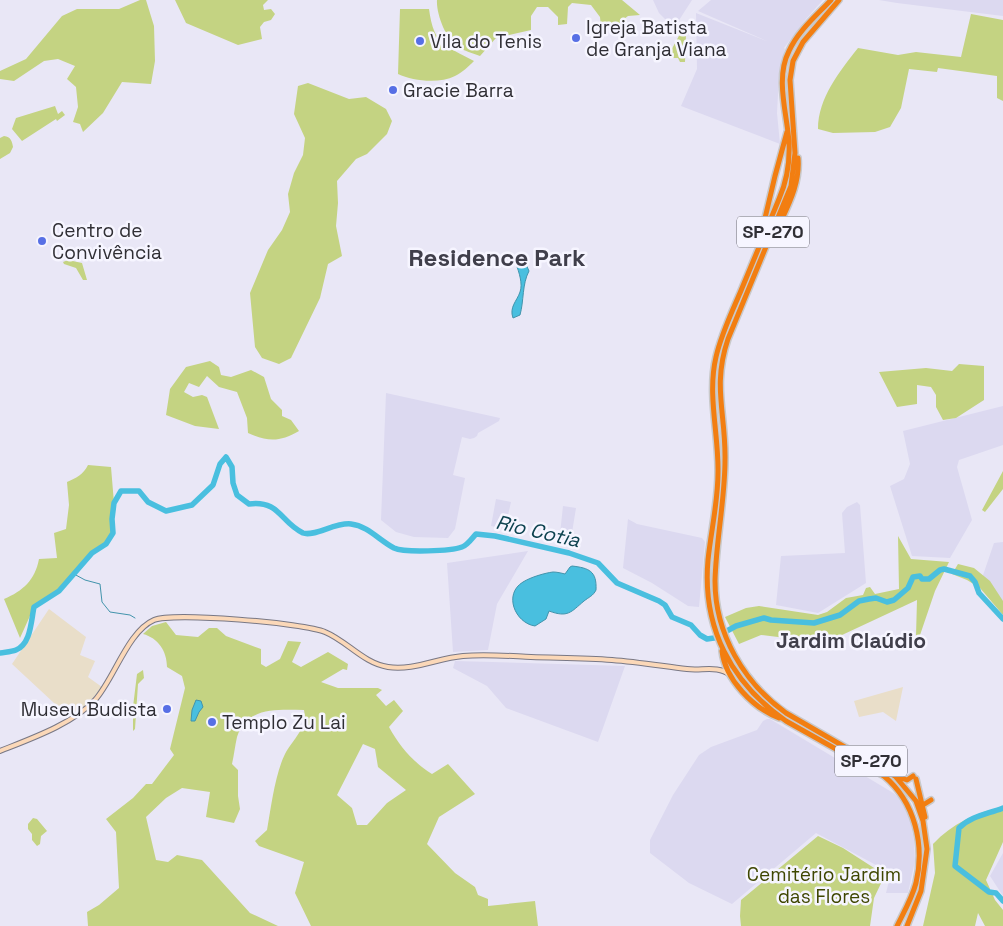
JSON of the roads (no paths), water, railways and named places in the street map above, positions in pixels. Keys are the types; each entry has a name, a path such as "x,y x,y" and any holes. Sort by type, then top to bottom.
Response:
{"highway":[{"name":"SP-270","path":"831,0 794,42 786,59 783,82 788,130 789,154 787,176 723,334 713,373 712,383 718,444 718,484 708,561 708,581 715,630 732,666 746,686 762,702 786,720 884,776 892,783 907,804 916,826 918,870 911,897 897,926"},
{"name":"SP-270","path":"839,0 803,42 793,61 790,80 799,170 795,189 770,239 731,333 721,363 719,389 726,459 715,583 722,626 733,652 748,676 776,706 895,776 916,801 926,837 925,865 921,890 907,926"},
{"path":"757,252 788,130"},
{"path":"721,644 723,659 731,677 760,708 786,720"},
{"path":"895,776 907,780 914,777 923,805 926,837"},
{"path":"923,805 931,800"}],"main road":[{"path":"0,751 58,725 88,707 106,684 140,631 153,620 166,617 206,618 309,626 324,631 356,653 388,667 409,666 462,656 491,655 611,660 692,670 713,669 723,670 731,677"},
{"path":"713,669 719,666 723,659"}],"water":[{"path":"519,259 525,262 529,271 525,281 520,315 513,318 513,307 521,289 516,264"},
{"path":"572,566 587,569 591,572 596,584 594,594 569,613 561,614 549,611 546,619 535,626 522,620 514,607 513,600 517,587 526,580 542,574 558,572 565,574"},
{"path":"196,700 201,701 203,707 195,721 191,721 192,710"}],"waterway":[{"name":"Rio Cotia","path":"0,653 14,651 25,643 30,632 34,607 59,591 92,553 106,544 113,533 114,503 121,491 139,491 148,502 166,511 192,505 213,485 220,464 226,457 232,467 233,483 237,495 249,504 267,505 274,509 303,533 308,534 339,525 351,524 363,528 400,550 448,550 466,545 476,534 495,536 569,553 598,563 617,583 659,601 665,605 672,617 691,625 700,635 707,639 714,638 736,626 764,618 814,623 840,615 859,601 876,598 887,602 894,600 908,588 913,577 920,576 922,579 929,579 944,569 970,576 975,582 979,593 1003,619"},
{"path":"74,574 85,580 100,584 102,602 110,612 130,615 135,618"},
{"name":"Rio Cotia","path":"1003,808 974,818 959,828 955,866 989,892 996,893 1003,901"}],"place":[{"name":"Igreja Batista de Granja Viana","path":"576,38"},
{"name":"Vila do Tenis","path":"420,41"},
{"name":"Gracie Barra","path":"393,90"},
{"name":"Centro de Convivência","path":"42,241"},
{"name":"Museu Budista","path":"167,709"},
{"name":"Templo Zu Lai","path":"212,722"}],"district":[{"name":"Residence Park","path":"497,258"},
{"name":"Jardim Claúdio","path":"851,641"}],"park label":[{"name":"Cemitério Jardim das Flores","path":"824,885"}]}
